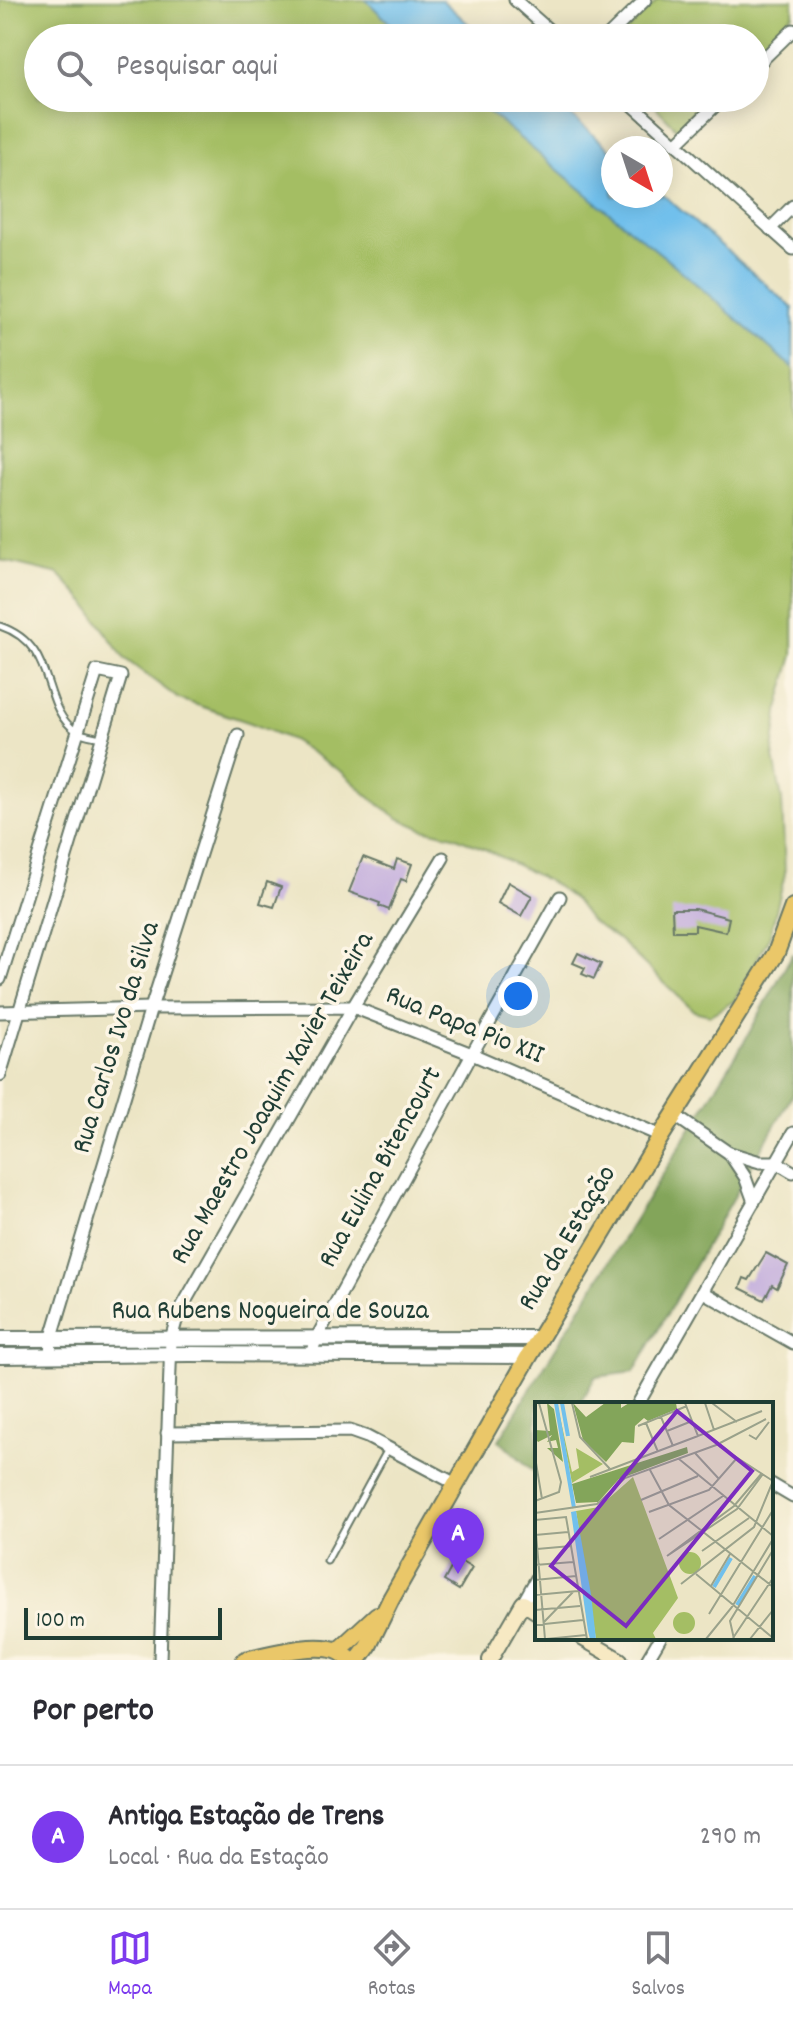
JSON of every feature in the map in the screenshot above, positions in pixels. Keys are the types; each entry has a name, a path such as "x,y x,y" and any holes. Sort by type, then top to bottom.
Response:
{"main road":[{"name":"Rua da Estação","path":"358,1660 539,1338 776,953 793,907"},
{"name":"Rua da Estação","path":"337,1655 391,1599"},
{"path":"490,1660 523,1603 535,1611"},
{"path":"585,1640 620,1660"},
{"path":"245,1660 320,1646 337,1655"},
{"path":"276,1654 305,1660"}],"street":[{"path":"515,0 542,24"},
{"path":"620,24 645,0"},
{"path":"769,53 793,30"},
{"path":"641,112 793,249"},
{"path":"676,144 709,112"},
{"path":"770,229 793,206"},
{"path":"0,979 97,671 121,676 0,1075"},
{"name":"Rua Carlos Ivo da Silva","path":"50,1355 51,1340 151,1008 238,735"},
{"name":"Rua Maestro Joaquim Xavier Teixeira","path":"160,1660 171,1339 178,1314 353,1007 443,858"},
{"name":"Rua Eulina Bitencourt","path":"311,1354 317,1337 560,897"},
{"name":"Rua Papa Pio XII","path":"0,1012 353,1007 472,1054 661,1136"},
{"path":"674,1115 729,1153 760,1162 776,1162 793,1172"},
{"path":"639,1402 793,1133"},
{"path":"729,1153 745,1177 754,1202"},
{"path":"703,1292 793,1343"},
{"name":"Rua Rubens Nogueira de Souza","path":"0,1339 539,1338"},
{"name":"Rua Rubens Nogueira de Souza","path":"0,1356 529,1356"},
{"path":"167,1433 350,1431 456,1484"},
{"path":"773,1485 793,1497"},
{"path":"523,1603 535,1582"},
{"path":"647,1660 659,1640"}],"lane":[{"path":"0,626 12,630 30,645 42,662 65,720 77,732 102,739"},
{"path":"327,1561 389,1448"}],"green space":[{"path":"0,0 366,0 391,24 24,24 24,112 489,112 601,208 671,262 793,368 793,655 779,705 773,752 782,800 785,874 770,935 734,1001 710,1015 694,1011 619,940 590,920 575,900 552,883 454,836 423,829 398,818 342,772 292,740 179,699 124,658 85,602 59,574 0,560"},
{"path":"658,0 793,0 793,14 769,38 769,24 633,24"},
{"path":"661,112 694,112 677,129"},
{"path":"793,953 793,1094 634,1372 595,1377 581,1402 535,1402 535,1472 499,1440 743,1044"}],"water":[{"path":"366,0 442,0 469,24 391,24"},
{"path":"489,112 567,112 601,142 601,206"},
{"path":"673,203 793,308 793,368 604,208 673,208"}],"building":[{"path":"363,857 394,869 397,859 412,864 406,881 401,879 389,910 379,906 380,903 349,892"},
{"path":"267,882 281,887 274,907 260,903"},
{"path":"508,882 532,896 521,916 498,903"},
{"path":"672,909 695,909 729,918 726,932 695,925 695,931 673,931"},
{"path":"578,953 601,964 594,979 582,974 585,968 573,963"},
{"path":"766,1253 788,1265 777,1288 772,1285 764,1300 740,1288 744,1278 749,1280"},
{"path":"456,1559 472,1568 459,1590 444,1581"}],"place":[{"name":"Antiga Estação de Trens","path":"458,1574"}]}
